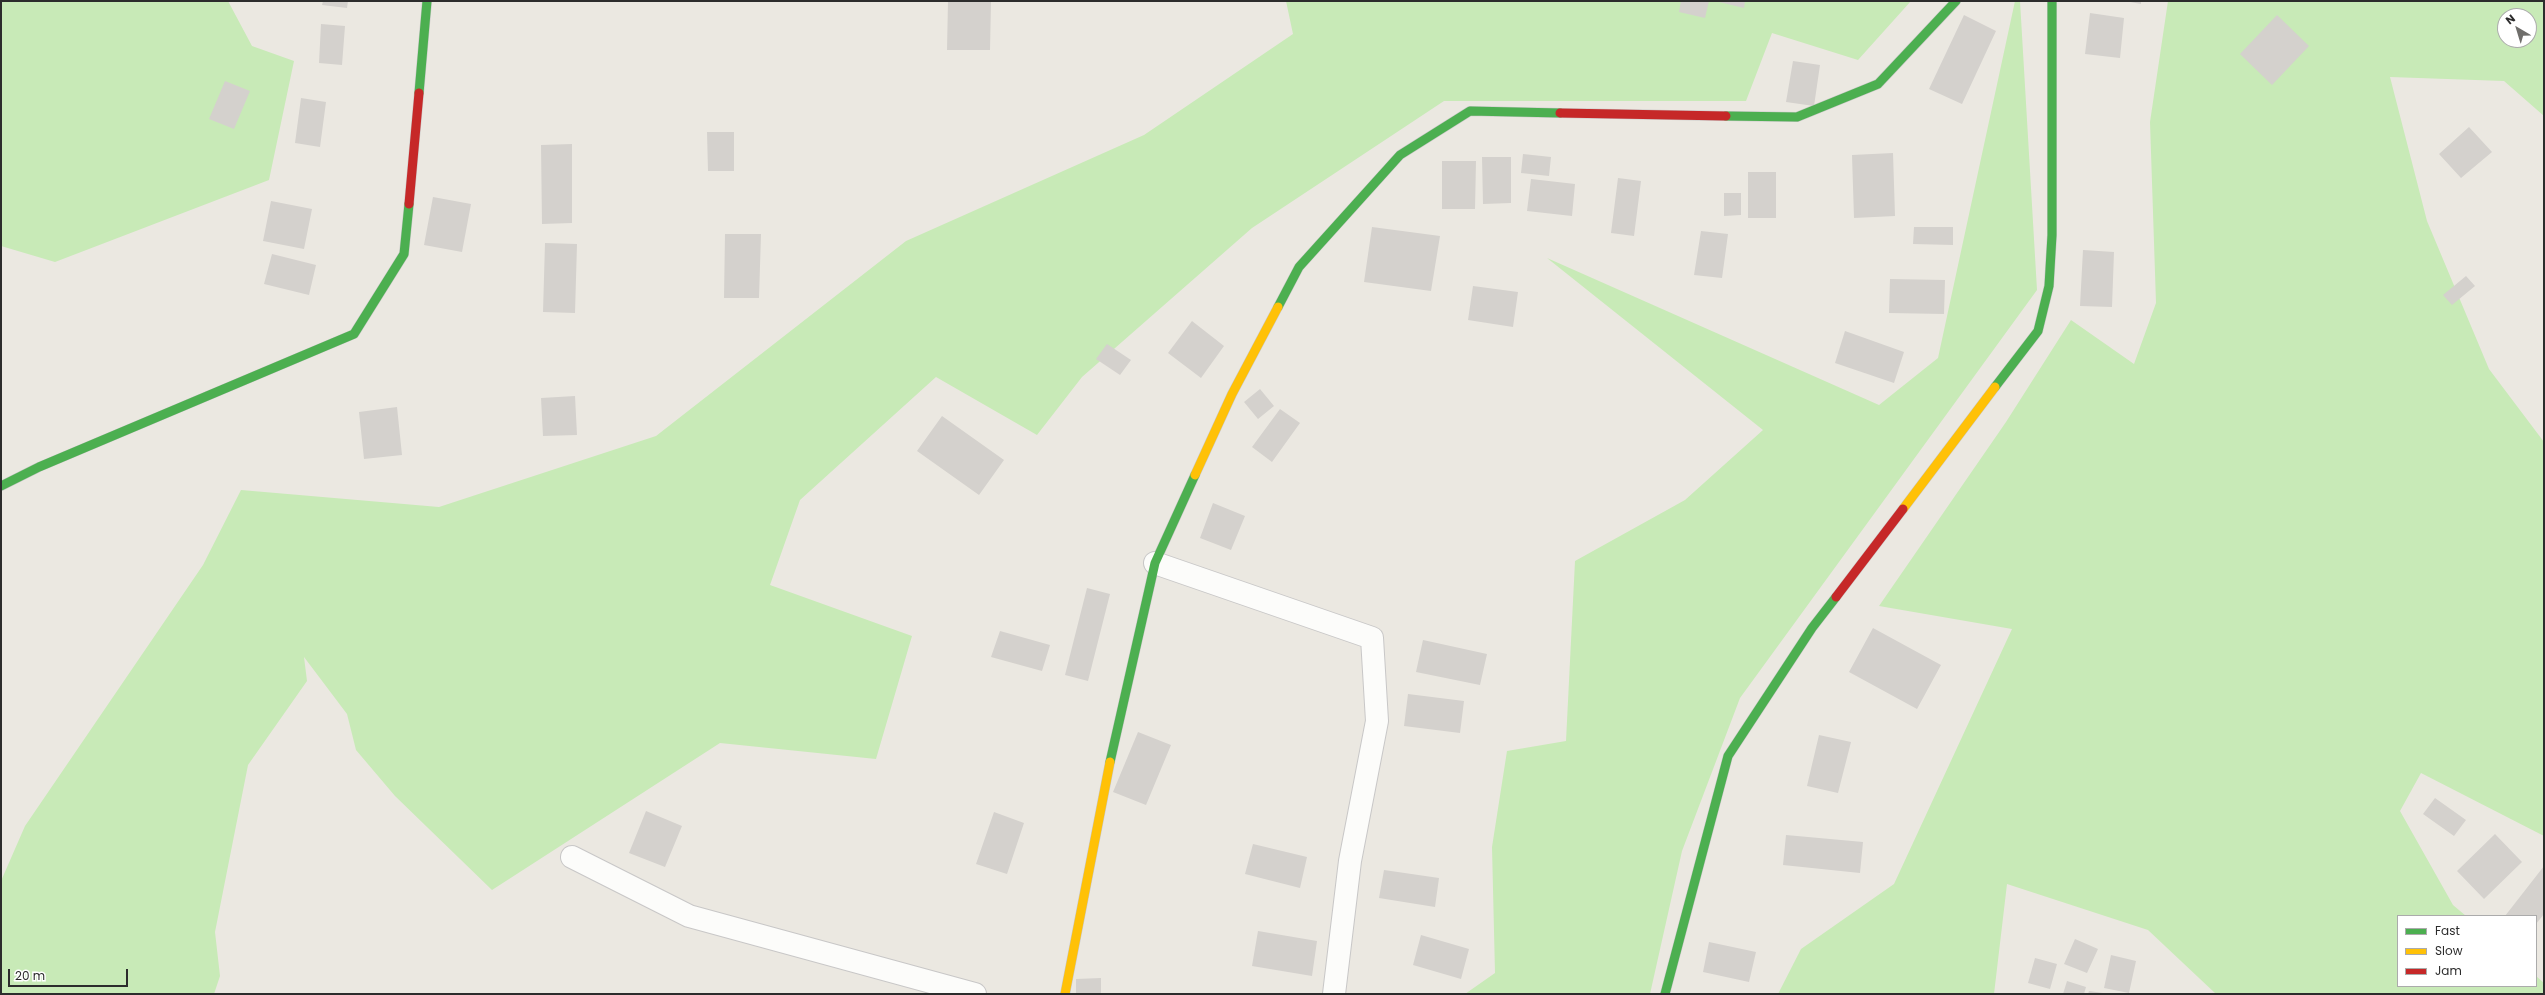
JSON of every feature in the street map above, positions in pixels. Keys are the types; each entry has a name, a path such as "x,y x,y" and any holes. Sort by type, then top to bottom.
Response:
{"street":[{"path":"1,486 39,467 354,334 404,254 427,1"},
{"path":"1065,994 1104,787 1155,563 1232,394 1299,267 1400,155 1470,111 1797,117 1878,84 1924,37 1956,1"},
{"path":"1665,994 1728,756 1812,628 2038,331 2049,286 2052,235 2052,1"},
{"path":"1155,563 1372,638 1377,721 1350,861 1334,994"},
{"path":"572,856 689,916 975,994"}],"green space":[{"path":"1,1 228,1 252,46 294,61 269,180 55,262 1,246"},
{"path":"1286,1 1911,1 1858,60 1772,33 1746,101 1444,101 1252,228 1082,377 1037,435 936,377 800,500 770,585 912,636 876,759 720,743 492,890 395,796 356,750 347,714 304,657 307,681 248,765 215,932 220,976 214,994 1,994 1,881 25,826 203,565 241,490 439,507 656,436 906,241 1144,135 1293,34"},
{"path":"2015,1 2020,1 2037,290 1740,698 1682,851 1650,994 1465,994 1495,973 1492,847 1507,751 1566,741 1575,561 1685,500 1763,430 1547,258 1879,405 1938,358"},
{"path":"2168,1 2544,1 2544,116 2504,81 2390,77 2427,221 2489,369 2544,442 2544,836 2421,773 2400,811 2453,905 2465,915 2397,915 2397,987 2537,987 2537,977 2544,983 2544,994 2216,994 2148,930 2007,884 1994,994 1778,994 1801,949 1894,884 2012,629 1879,606 2006,422 2071,320 2134,364 2156,303 2150,122"}],"building":[{"path":"323,1 348,1 347,8 322,5"},
{"path":"948,1 991,1 990,50 947,50"},
{"path":"1681,1 1709,1 1705,18 1679,12"},
{"path":"1715,1 1745,1 1744,8"},
{"path":"2125,1 2141,1 2141,4"},
{"path":"2090,13 2124,18 2120,58 2085,54"},
{"path":"1964,15 1996,31 1962,104 1929,89"},
{"path":"2277,15 2309,46 2272,85 2240,54"},
{"path":"321,24 345,26 342,65 319,63"},
{"path":"1793,61 1820,65 1814,106 1786,102"},
{"path":"225,81 250,91 234,129 209,119"},
{"path":"301,98 326,102 320,147 295,143"},
{"path":"2469,127 2492,152 2461,178 2439,154"},
{"path":"707,132 734,132 734,171 708,171"},
{"path":"572,144 572,223 542,224 541,145"},
{"path":"1893,153 1895,216 1854,218 1852,155"},
{"path":"1523,154 1551,157 1549,176 1521,173"},
{"path":"1482,157 1511,157 1511,203 1483,204"},
{"path":"1442,161 1476,161 1475,209 1442,209"},
{"path":"1748,172 1776,172 1776,218 1748,218"},
{"path":"1618,178 1641,181 1634,236 1611,233"},
{"path":"1531,179 1575,184 1572,216 1527,211"},
{"path":"1724,193 1741,193 1741,215 1724,216"},
{"path":"433,197 471,204 462,252 424,245"},
{"path":"271,201 312,209 304,249 263,241"},
{"path":"1372,227 1440,236 1431,291 1364,282"},
{"path":"1914,227 1953,227 1953,245 1913,244"},
{"path":"1701,231 1728,234 1722,278 1694,275"},
{"path":"725,234 761,234 759,298 724,298"},
{"path":"545,243 577,244 575,313 543,312"},
{"path":"2083,250 2114,252 2112,307 2080,306"},
{"path":"272,254 316,265 309,295 264,284"},
{"path":"2466,276 2475,286 2452,305 2443,295"},
{"path":"1890,279 1945,280 1944,314 1889,313"},
{"path":"1473,286 1518,292 1513,327 1468,320"},
{"path":"1192,321 1224,346 1201,378 1168,353"},
{"path":"1845,331 1904,352 1894,383 1835,363"},
{"path":"1107,344 1131,360 1120,375 1096,359"},
{"path":"1260,389 1274,406 1258,419 1244,402"},
{"path":"575,396 577,435 543,436 541,398"},
{"path":"397,407 402,455 364,459 359,412"},
{"path":"1280,409 1300,423 1272,462 1252,447"},
{"path":"942,416 1004,460 979,495 917,451"},
{"path":"1213,503 1245,516 1231,550 1200,538"},
{"path":"1087,588 1110,594 1088,681 1065,675"},
{"path":"1873,628 1941,665 1917,709 1849,672"},
{"path":"1000,631 1050,645 1042,671 991,657"},
{"path":"1423,640 1487,654 1480,685 1416,672"},
{"path":"1408,694 1464,701 1460,733 1404,726"},
{"path":"1138,732 1171,745 1146,805 1113,792"},
{"path":"1819,735 1851,742 1838,793 1807,786"},
{"path":"2435,798 2466,820 2454,836 2423,814"},
{"path":"646,811 682,826 665,867 629,853"},
{"path":"994,812 1024,823 1007,874 976,864"},
{"path":"2495,834 2522,862 2484,899 2457,871"},
{"path":"1786,835 1863,842 1860,873 1783,865"},
{"path":"1253,844 1307,857 1300,888 1245,874"},
{"path":"2544,866 2544,914 2537,923 2537,915 2506,915"},
{"path":"1384,870 1439,878 1435,907 1379,898"},
{"path":"1258,931 1317,941 1312,976 1252,966"},
{"path":"1421,935 1469,949 1461,979 1413,965"},
{"path":"2075,939 2098,949 2087,973 2064,964"},
{"path":"1709,942 1756,952 1749,982 1703,972"},
{"path":"2111,955 2136,961 2129,993 2104,988"},
{"path":"2035,958 2057,964 2050,989 2028,983"},
{"path":"1101,978 1101,994 1076,994 1076,979"},
{"path":"2067,981 2086,987 2084,994 2063,994"},
{"path":"2089,991 2103,993 2103,994 2088,994"}],"traffic: fast":[{"path":"419,93 427,1"},
{"path":"1726,116 1797,117 1878,84 1956,1"},
{"path":"1995,387 2038,331 2049,286 2052,235 2052,1"},
{"path":"1278,307 1299,267 1400,155 1470,111 1560,113"},
{"path":"1,486 39,467 354,334 404,254 409,204"},
{"path":"1110,762 1155,563 1195,475"},
{"path":"1665,994 1728,756 1812,628 1836,597"}],"traffic: slow":[{"path":"1195,475 1232,394 1278,307"},
{"path":"1903,509 1995,387"},
{"path":"1065,994 1110,762"}],"traffic: jam":[{"path":"409,204 419,93"},
{"path":"1560,113 1726,116"},
{"path":"1836,597 1903,509"}]}
